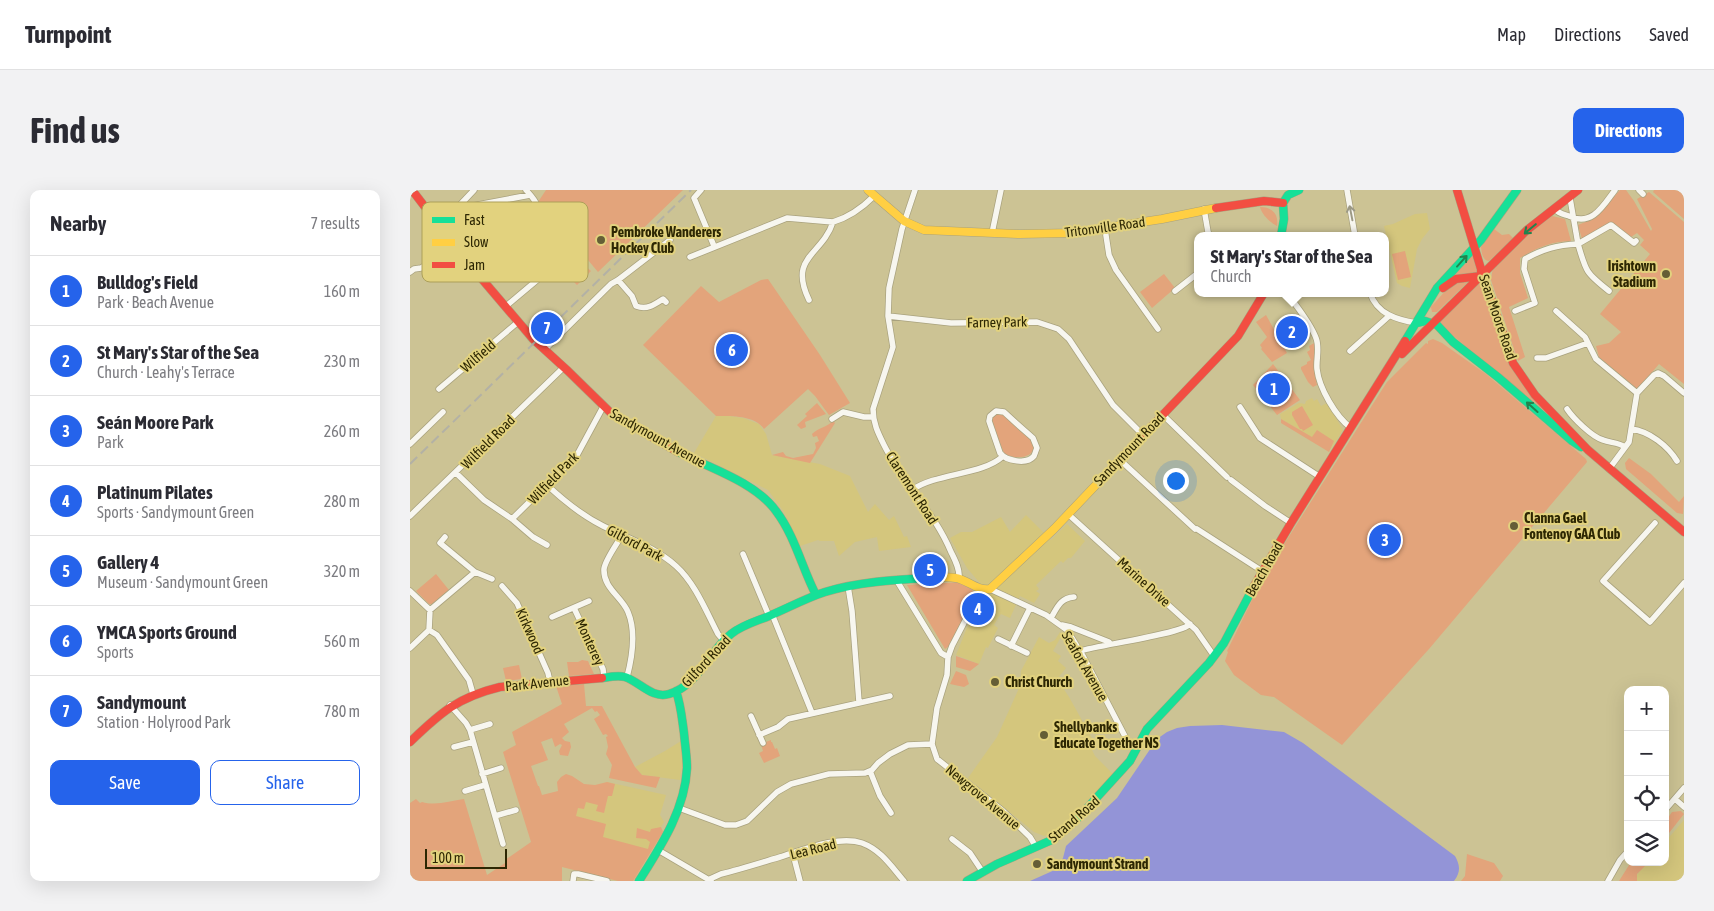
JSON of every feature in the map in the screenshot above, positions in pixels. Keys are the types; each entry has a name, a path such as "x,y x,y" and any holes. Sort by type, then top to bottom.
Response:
{"street":[{"name":"Sandymount Avenue","path":"412,190 422,203"},
{"path":"463,202 474,190"},
{"path":"526,190 534,202"},
{"path":"701,190 694,198 714,246"},
{"name":"Tritonville Road","path":"868,190 904,221 924,230 1047,234 1105,229 1235,204 1264,201 1283,203"},
{"path":"832,419 843,412 873,417 873,409 893,347 888,316 889,288 896,251 914,190"},
{"path":"992,232 1001,190"},
{"path":"1347,190 1354,232"},
{"name":"Sean Moore Road","path":"1457,190 1481,269 1481,276 1487,286 1513,363 1535,395 1588,450 1684,532"},
{"name":"Beach Road","path":"1136,748 1147,729 1208,664 1224,642 1262,571 1427,303 1437,288 1474,246 1517,190"},
{"path":"1481,276 1527,230 1578,190"},
{"path":"1555,209 1558,213 1572,218 1581,219 1592,216 1600,211 1615,190"},
{"path":"1282,232 1284,219 1283,203 1288,194 1295,191"},
{"path":"493,202 530,195"},
{"path":"690,257 787,218 833,222 856,212 874,196"},
{"path":"1570,198 1572,218 1585,270 1593,279 1609,291"},
{"path":"1204,209 1208,232"},
{"path":"809,300 802,281 802,269 810,255 831,230 833,222"},
{"path":"1515,311 1536,303 1524,269 1525,259 1557,245 1578,244 1611,225 1634,243 1636,241"},
{"path":"1105,229 1109,255 1116,270 1158,329"},
{"path":"544,350 611,284 670,240"},
{"path":"410,272 422,267"},
{"path":"1175,291 1194,276"},
{"name":"Beach Road","path":"1427,303 1448,282 1463,277 1481,276"},
{"name":"Beach Road","path":"1380,380 1409,346 1481,276"},
{"path":"618,280 632,296 636,306 650,308 663,299 666,302"},
{"name":"Sandymount Avenue","path":"485,282 537,344 564,367 603,407 623,421 731,478 764,498 787,528 816,595"},
{"path":"505,307 535,282"},
{"name":"Sandymount Road","path":"990,589 1068,514 1238,336 1262,297"},
{"path":"1290,297 1317,341 1317,370 1322,387 1343,422 1351,428"},
{"path":"1372,297 1376,305 1389,316 1401,320 1433,323"},
{"path":"1556,311 1585,337 1596,359 1637,394"},
{"name":"Farney Park","path":"888,316 951,323 1033,322 1052,326 1069,339 1114,406 1143,435"},
{"path":"1350,351 1389,316"},
{"name":"Wilfield","path":"439,389 518,322"},
{"name":"Sean Moore Road","path":"1433,323 1445,332 1452,342 1499,378 1572,441 1588,450"},
{"path":"1537,358 1546,358 1588,343"},
{"name":"Wilfield Road","path":"410,516 564,367"},
{"path":"1609,469 1629,442 1637,394 1654,375 1664,376 1684,393"},
{"name":"Wilfield Park","path":"512,519 577,455 603,407"},
{"path":"1240,408 1260,438 1320,477"},
{"path":"1567,409 1572,416 1597,438 1625,447"},
{"path":"1000,411 1004,412 1030,435 1037,445 1034,455 1030,458 1011,460 1002,457 989,422 991,414 1000,411"},
{"path":"1162,414 1229,478 1265,506 1291,523"},
{"path":"410,444 442,416"},
{"name":"Claremont Road","path":"873,417 876,429 891,459 947,541 959,573 959,578"},
{"path":"1632,429 1648,434 1678,461"},
{"path":"912,490 924,483 992,464 1002,457"},
{"path":"1119,459 1196,529 1262,571"},
{"path":"456,473 484,500 512,519 532,537 547,546"},
{"name":"Gilford Park","path":"548,485 580,512 600,524 649,547 676,565 690,582 718,634 724,640"},
{"name":"Marine Drive","path":"1068,514 1190,624 1214,656"},
{"path":"1655,523 1603,582 1650,622 1684,583"},
{"path":"622,535 604,568 604,573 608,586 624,606 632,624 627,677 654,695 664,696 676,692"},
{"path":"445,537 440,543 475,572 492,579"},
{"path":"744,554 812,713"},
{"path":"410,648 429,630 430,610 475,572"},
{"path":"959,578 981,590 990,589"},
{"name":"Gilford Road","path":"639,881 658,850 679,808 685,786 687,762 682,711 676,692 695,676 724,640 741,628 770,615 816,595 848,586 959,578"},
{"path":"897,581 941,653 948,657"},
{"name":"Kirkwood","path":"502,586 517,603 548,673 550,682"},
{"path":"848,586 852,611 859,702"},
{"name":"Seafort Avenue","path":"990,589 1051,618 1067,630 1128,742 1136,748"},
{"path":"679,808 725,825 736,825 747,821 777,792 791,784 821,775 870,772 883,759 908,745 932,744 934,724 947,675 948,657 981,590"},
{"path":"410,591 430,610"},
{"path":"1051,618 1062,600 1074,597"},
{"name":"Monterey","path":"552,617 589,601"},
{"name":"Monterey","path":"574,608 603,669 604,677"},
{"path":"1011,646 1030,608"},
{"path":"1060,624 1112,643"},
{"path":"1080,651 1112,643 1174,632 1190,624"},
{"path":"429,630 436,635 460,665 470,680 473,694"},
{"path":"998,639 1027,654"},
{"name":"Park Avenue","path":"410,742 450,705 473,694 500,686 604,677 627,677"},
{"path":"759,735 781,725 788,719 890,696"},
{"path":"450,705 470,730 504,844"},
{"path":"751,716 763,743"},
{"path":"470,730 490,724"},
{"path":"454,747 473,742"},
{"name":"Newgrove Avenue","path":"932,744 937,758 1003,811 1030,837 1036,847"},
{"name":"Strand Road","path":"967,881 982,871 1054,839 1094,803 1130,760 1136,748"},
{"path":"482,774 501,768"},
{"path":"870,772 880,796 891,813"},
{"path":"465,791 485,785"},
{"path":"1669,806 1684,788"},
{"path":"1675,799 1684,807"},
{"path":"495,816 516,810"},
{"path":"952,838 970,853 982,871"},
{"name":"Lea Road","path":"711,880 721,874 846,841 860,842 876,850 904,881"},
{"path":"658,850 711,880"},
{"path":"793,854 800,881"},
{"path":"1608,881 1624,856"},
{"path":"573,881 574,874 578,874 607,881"}],"shaded area":[{"name":"Pembroke Wanderers Hockey Club","path":"546,190 683,190 598,272 588,260 588,202 538,202"},
{"path":"1620,190 1626,190 1651,231 1652,229 1637,199 1649,192 1684,222 1684,384 1659,364 1637,390 1599,357 1596,346 1609,343 1621,332 1600,314 1650,254 1640,245 1644,240 1637,233 1631,237 1612,223 1582,239 1578,225 1595,218"},
{"path":"1654,190 1684,190 1684,219 1653,192"},
{"path":"1260,207 1268,208 1274,212 1277,218 1277,226 1267,218"},
{"path":"1427,213 1430,229 1417,249 1410,288 1397,283 1389,248 1389,232 1385,232 1384,226 1415,214"},
{"path":"1552,216 1565,219 1571,241 1544,246 1520,258 1520,273 1528,298 1509,307 1525,357 1518,361 1491,280 1492,272 1495,265 1507,252"},
{"path":"1494,229 1502,235 1509,234 1514,239 1489,261 1484,258 1481,247"},
{"path":"1405,251 1411,277 1398,280 1392,254"},
{"path":"1472,255 1477,275 1469,273 1455,275"},
{"path":"1164,274 1175,288 1152,308 1140,292"},
{"path":"768,279 850,403 829,415 808,389 764,429 760,424 749,419 735,416 716,416 643,345 701,286 719,302 761,280"},
{"path":"1470,280 1437,312 1432,312 1431,307 1448,289 1458,283"},
{"path":"1479,283 1484,287 1494,320 1513,367 1524,386 1547,415 1438,323"},
{"path":"1266,315 1287,353 1272,362 1261,349 1260,345 1267,337 1256,322"},
{"path":"1433,339 1442,343 1486,374 1586,459 1587,462 1429,649 1342,745 1274,697 1261,695 1234,675 1225,661 1227,651 1258,588 1281,549 1387,382 1426,343 1428,344 1428,341"},
{"path":"1314,343 1317,385 1313,387 1308,382 1301,367 1311,360 1307,352 1310,350 1309,346"},
{"path":"1273,364 1300,400 1277,415 1253,385"},
{"path":"1312,398 1314,401 1317,399 1321,406 1327,403 1343,430 1331,449 1281,419 1280,414 1299,403 1305,404 1306,401"},
{"path":"817,403 826,414 805,422 806,427 801,429 797,425"},
{"path":"1302,406 1313,425 1303,431 1292,415 1292,412"},
{"path":"1002,414 1032,440 1034,446 1030,454 1014,457 1004,453 991,421 994,415"},
{"path":"716,416 743,418 759,424 766,434 772,455 820,464 850,476 868,512 875,504 889,520 894,516 904,537 907,536 911,547 879,551 877,537 855,542 839,556 834,541 818,540 800,546 784,512 768,490 694,453"},
{"path":"1281,419 1312,437 1317,430 1334,441 1329,452 1281,423"},
{"path":"833,421 835,423 810,463 772,455 783,452 786,456 793,458 813,454 816,448 815,443 819,441 817,436 813,437 812,434"},
{"path":"1629,458 1651,474 1679,502 1684,496 1683,514 1677,513 1626,469 1625,463"},
{"path":"1026,515 1051,540 1067,524 1085,541 1071,558 1068,558 1063,563 1061,561 1036,585 1039,589 1036,591 1040,594 1034,603 1020,596 1010,618 1001,614 994,625 998,628 988,648 986,647 979,664 956,655 985,591 967,568 950,538 961,532 972,532 1001,517 1010,532"},
{"path":"944,561 949,561 950,567 948,571 919,574 918,566 945,564"},
{"path":"436,574 449,590 432,604 429,604 416,591"},
{"path":"962,582 971,588 976,596 949,646 945,649 907,585"},
{"name":"Shellybanks Educate Together NS","path":"1060,632 1062,635 1053,651 1061,656 1058,661 1066,668 1057,679 1093,740 1088,742 1095,756 1113,774 1072,817 1052,834 1044,836 1034,832 968,778 997,737 1020,686 1021,671 1039,637 1049,643 1055,640"},
{"path":"956,656 979,664 970,671 956,667"},
{"path":"588,661 594,674 569,676 567,662"},
{"path":"519,665 522,679 506,681 503,668"},
{"path":"956,671 966,675 969,684 964,687 950,684"},
{"path":"584,684 586,706 602,706 635,767 642,775 660,777 656,788 609,778 612,765 606,754 608,747 606,737 608,736 606,734 603,735 594,719 600,715 592,708 564,724 569,732 562,738 570,742 571,747 568,756 560,755 559,751 562,745 560,744 555,747 552,738 541,742 548,760 531,766 542,795 558,791 557,782 566,774 584,784 595,785 607,782 615,784 612,796 608,796 604,813 596,811 598,805 586,802 584,809 578,808 576,816 606,824 603,837 648,849 650,842 646,839 636,838 637,828 650,832 651,829 661,827 663,832 633,881 618,881 562,867 562,881 410,881 410,803 416,799 420,803 432,804 464,799 487,875 531,842 503,752 516,745 512,732 562,704 556,686"},
{"path":"771,740 780,756 764,763 759,753 763,751 761,744"},
{"path":"681,741 683,760 680,780 642,775 635,767 665,751"},
{"path":"607,782 666,795 660,815 664,822 661,827 663,832 633,881 618,881 559,866 540,834"},
{"path":"1681,811 1684,814 1669,833 1669,816 1672,812"},
{"path":"1684,820 1684,881 1632,881 1644,866 1669,866 1669,837"},
{"path":"1467,854 1494,863 1503,876 1500,881 1461,881 1465,876"},
{"path":"1628,866 1645,866 1637,874 1637,881 1619,881"}],"water":[{"path":"1222,725 1284,732 1303,743 1455,856 1458,862 1458,875 1454,881 1030,881 1057,869 1063,858 1066,846 1117,798 1157,739 1177,728"}],"railway":[{"path":"410,464 691,190"}],"traffic: fast":[{"path":"1283,203 1288,195 1299,190"},
{"path":"1405,341 1437,288 1481,240 1517,190"},
{"path":"1282,232 1284,219 1283,203"},
{"path":"1417,323 1425,321 1437,325 1453,342 1581,447"},
{"path":"678,452 744,484 767,501 783,521 816,595"},
{"path":"602,678 625,677 657,694 669,694 679,690 696,676 723,641 735,631 745,626 825,592 876,582 927,578"},
{"path":"967,881 997,864 1054,839 1079,817 1130,761 1147,729 1209,663 1224,643 1254,586"},
{"path":"639,881 656,854 677,813 685,783 686,755 681,712 676,691"}],"traffic: slow":[{"path":"868,190 904,221 924,230 1019,234 1072,233 1162,219 1216,208"},
{"path":"927,578 956,578 977,587 990,589 1054,529 1113,467"}],"traffic: jam":[{"path":"412,190 422,203"},
{"path":"1457,190 1481,269 1481,276 1487,286 1513,363 1535,395 1588,450 1684,532"},
{"path":"1402,354 1527,230 1578,190"},
{"path":"1216,208 1264,201 1283,203"},
{"path":"1443,288 1456,279 1481,276"},
{"path":"484,282 533,339 612,414 678,452"},
{"path":"1113,467 1238,336 1262,297"},
{"path":"1254,586 1291,523 1405,341"},
{"path":"410,742 450,707 485,691 500,687 602,678"}],"place":[{"name":"Pembroke Wanderers Hockey Club","path":"601,240"},
{"name":"Irishtown Stadium","path":"1666,274"},
{"name":"Sandymount","path":"547,328"},
{"name":"St Mary's Star of the Sea","path":"1292,332"},
{"name":"YMCA Sports Ground","path":"732,350"},
{"name":"Bulldog's Field","path":"1274,389"},
{"name":"Clanna Gael Fontenoy GAA Club","path":"1514,526"},
{"name":"Seán Moore Park","path":"1385,540"},
{"name":"Gallery 4","path":"930,570"},
{"name":"Platinum Pilates","path":"978,609"},
{"name":"Christ Church","path":"995,682"},
{"name":"Shellybanks Educate Together NS","path":"1044,735"},
{"name":"Sandymount Strand","path":"1037,864"}]}
